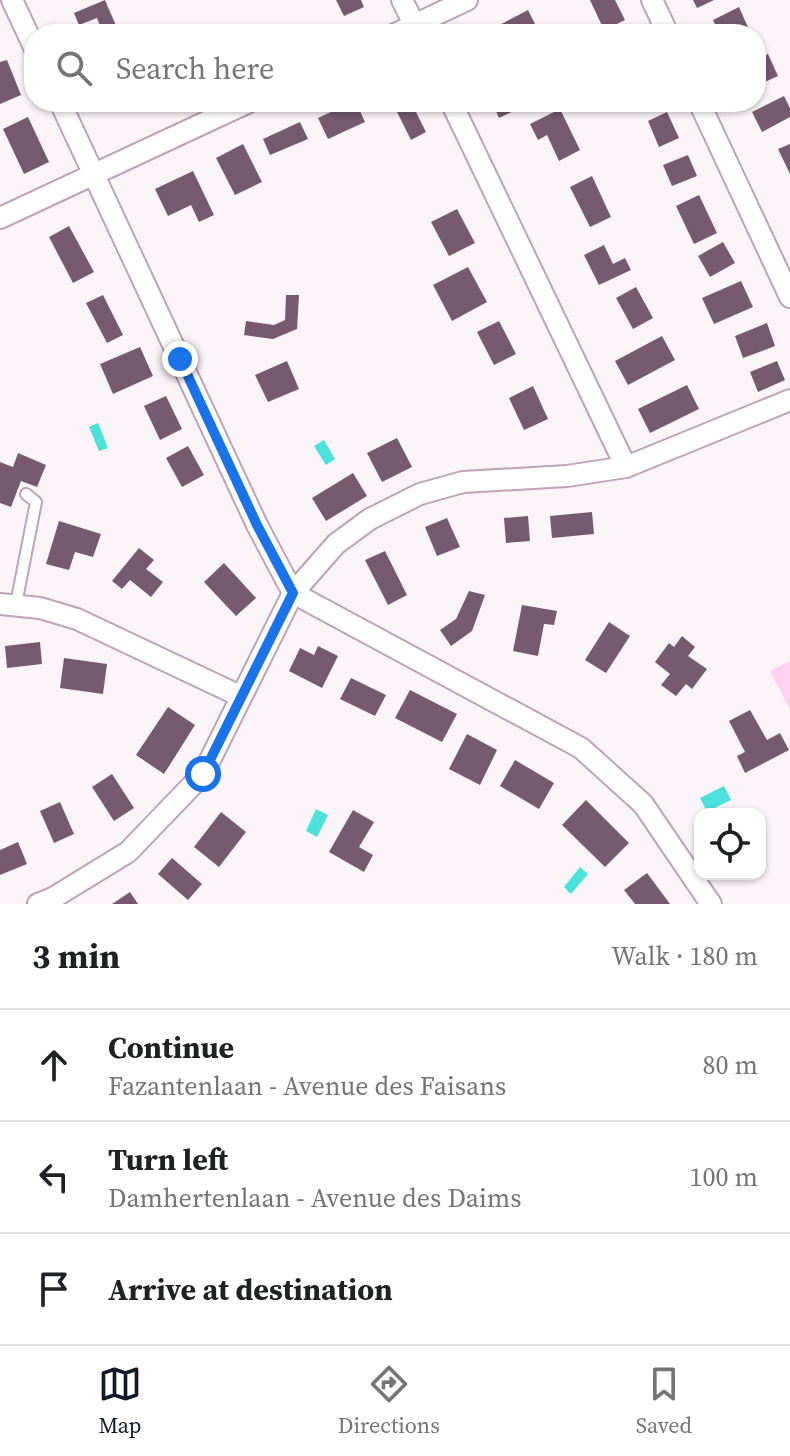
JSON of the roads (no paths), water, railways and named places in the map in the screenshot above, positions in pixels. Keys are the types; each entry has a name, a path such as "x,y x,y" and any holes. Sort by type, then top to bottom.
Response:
{"street":[{"path":"12,0 24,26"},
{"path":"402,0 414,24"},
{"path":"425,24 467,0"},
{"path":"652,0 663,24"},
{"path":"65,112 257,525 293,593 581,748 643,804 711,904"},
{"path":"0,218 227,112"},
{"path":"456,112 626,467"},
{"path":"704,112 790,297"},
{"path":"38,904 128,852 203,774 293,593 348,534 397,504 420,494 463,482 567,476 626,467 790,400"},
{"path":"8,604 40,608 77,619 240,696"}],"lane":[{"path":"8,604 36,502 26,494"}],"water":[{"path":"98,423 108,448 99,451 89,427"},
{"path":"324,440 335,459 326,465 314,446"},
{"path":"724,786 731,800 715,808 705,808 700,798"},
{"path":"316,809 328,815 317,837 306,831"},
{"path":"580,867 588,874 571,894 564,887"}]}
